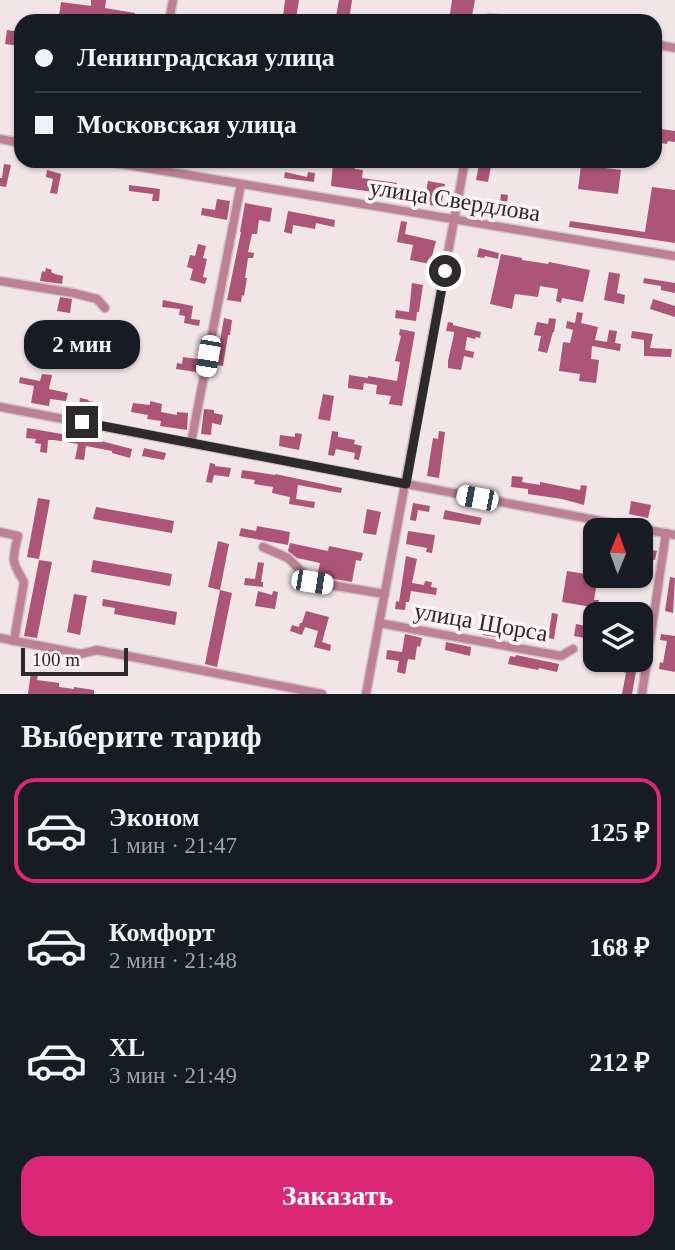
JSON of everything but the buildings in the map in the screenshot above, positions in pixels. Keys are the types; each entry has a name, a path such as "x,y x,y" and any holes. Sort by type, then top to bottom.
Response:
{"street":[{"name":"улица Свердлова","path":"163,168 241,184 675,256"},
{"path":"366,694 464,168"},
{"path":"191,443 241,184"},
{"path":"0,281 97,299 105,308"},
{"path":"0,407 670,534 642,694"},
{"path":"0,532 19,536 13,557 14,566 24,582 13,641"},
{"path":"262,547 288,558 312,582 385,594"},
{"name":"улица Щорса","path":"379,624 561,656 573,649"},
{"path":"0,638 82,654 97,650 321,694"}],"route":[{"path":"82,422 406,484 445,271"}]}
